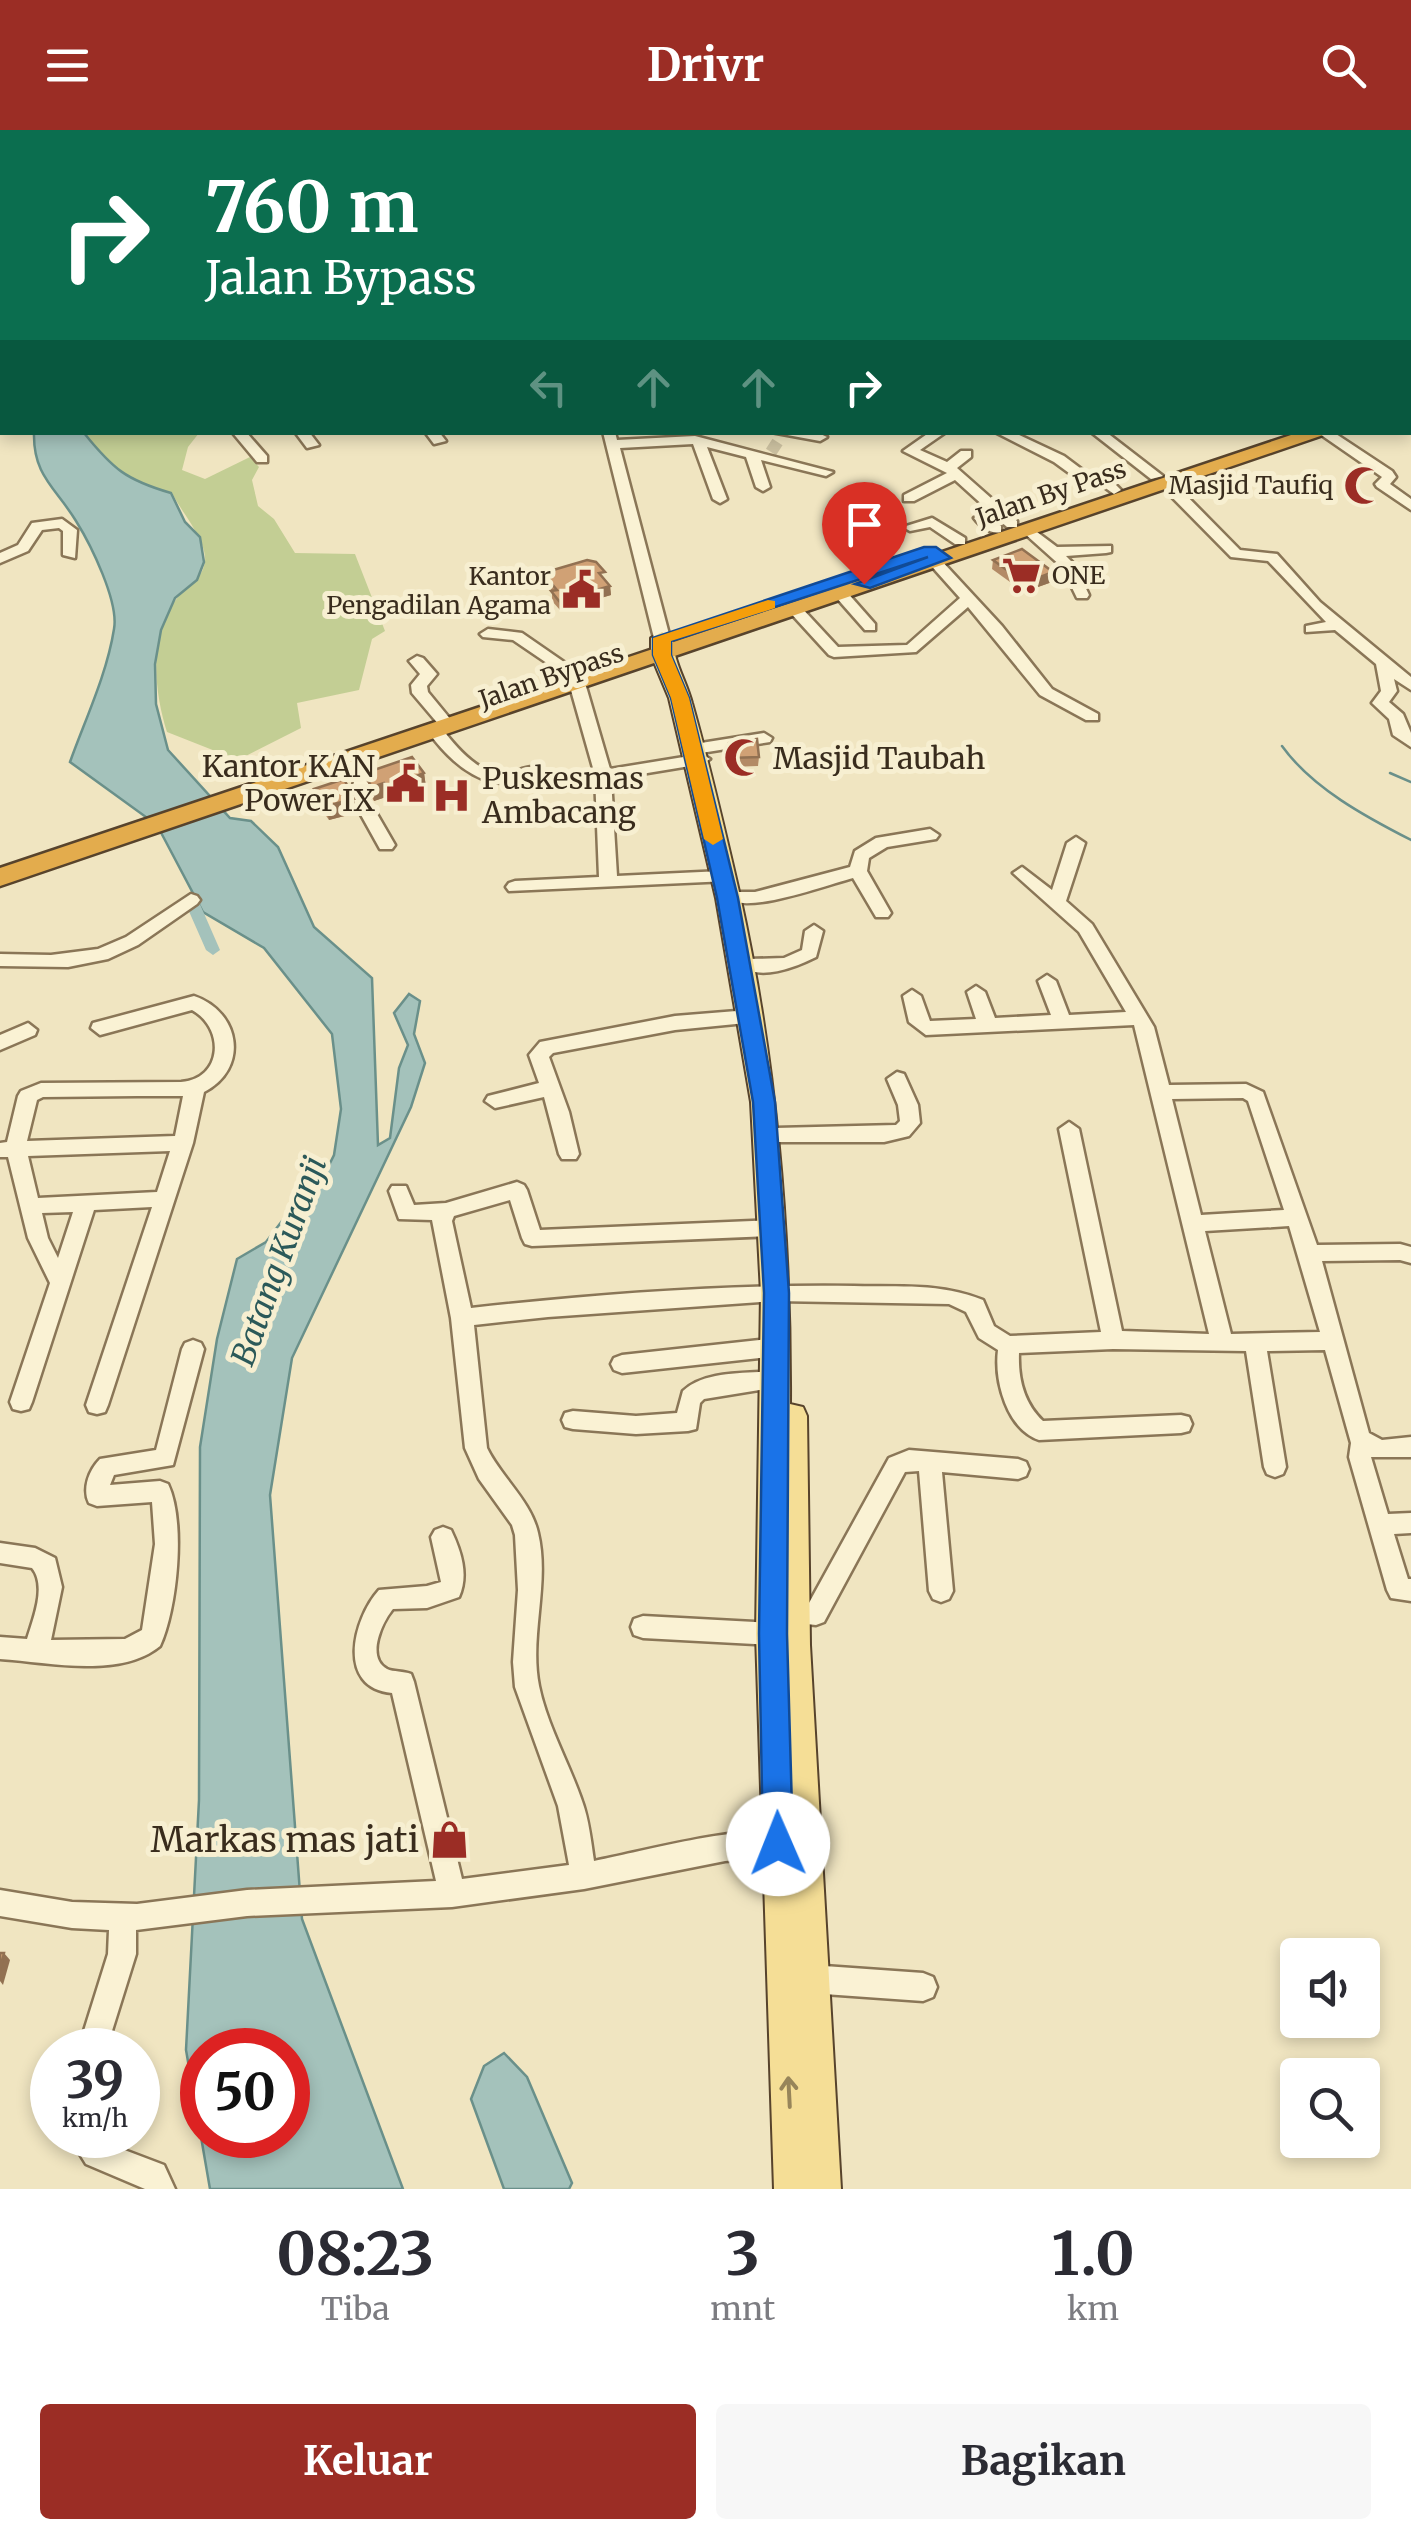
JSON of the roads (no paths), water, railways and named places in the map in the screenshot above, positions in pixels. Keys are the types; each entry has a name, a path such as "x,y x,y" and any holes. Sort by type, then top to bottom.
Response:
{"highway":[{"path":"1192,470 1278,435"},
{"name":"Jalan By Pass","path":"104,832 840,593 936,557 1004,525 1312,435"},
{"name":"Jalan Bypass","path":"667,647 936,557 960,541 1004,525 1114,490 1161,480"},
{"path":"0,858 104,832"},
{"path":"0,877 104,832"}],"main road":[{"path":"667,647 678,669 699,756 749,966 773,1092 781,1293 795,1468 784,1624 778,1844 802,1993 821,2189"},
{"path":"729,888 764,1102 772,1228 781,1293 775,1380 784,1624 796,1703 802,1993 794,2189"}],"street":[{"path":"241,435 262,459"},
{"path":"303,435 312,445"},
{"path":"780,435 820,438"},
{"path":"935,435 910,451 953,471 1004,525 1055,552 1072,570 1082,594"},
{"path":"1008,435 1058,458 1084,478 1101,478 1114,490"},
{"path":"1101,435 1161,480 1236,554 1272,557 1337,625 1411,685"},
{"path":"1327,435 1386,474 1389,477 1382,484 1411,506"},
{"path":"667,647 610,438 695,438 826,472"},
{"path":"695,438 720,499"},
{"path":"909,498 953,471 966,454"},
{"path":"762,455 763,487"},
{"path":"0,559 23,548 38,526 62,523 70,530 70,555"},
{"path":"910,528 934,523 960,541"},
{"path":"1055,552 1106,549"},
{"path":"936,557 1046,692 1058,702 1092,717"},
{"path":"840,593 870,627"},
{"path":"794,608 836,653 891,651 912,649 969,598"},
{"path":"1311,629 1337,625"},
{"path":"488,634 518,636 573,677 603,775 608,880"},
{"path":"417,661 429,674 419,685 420,693 452,750 490,777 510,780 528,770"},
{"path":"1382,662 1389,691 1380,703 1397,717 1401,735 1411,742"},
{"path":"603,775 764,738"},
{"path":"344,755 366,768 358,795 386,846"},
{"path":"882,912 858,871 858,860 873,846 930,835"},
{"path":"1058,900 1076,843"},
{"path":"516,888 608,880 729,888 755,898 858,871"},
{"path":"1022,873 1086,928 1153,1045 1191,1224 1222,1343"},
{"path":"0,960 63,960 109,952 190,900"},
{"path":"749,966 802,960 810,954 814,931"},
{"path":"1047,982 1062,1022"},
{"path":"976,992 988,1025"},
{"path":"912,996 923,1028 1139,1018"},
{"path":"59,1281 43,1250 8,1149 28,1096 36,1091 195,1088 222,1071 226,1063 222,1035 204,1006 185,1004 143,1020 100,1028"},
{"path":"569,1154 539,1055 547,1048 675,1023 750,1017"},
{"path":"0,1043 28,1030"},
{"path":"776,1135 884,1135 902,1131 910,1123 910,1115 896,1079"},
{"path":"97,1405 183,1143 195,1088"},
{"path":"494,1101 550,1088"},
{"path":"1163,1092 1246,1092 1256,1096 1310,1254 1362,1443 1360,1457 1399,1590 1411,1590"},
{"path":"1069,1129 1113,1340"},
{"path":"8,1149 183,1143"},
{"path":"399,1192 406,1214 446,1211 517,1190 532,1238 772,1228"},
{"path":"30,1206 164,1199"},
{"path":"22,1402 87,1202"},
{"path":"446,1211 442,1221 462,1318 476,1448 486,1472 522,1520 528,1535 526,1687 571,1806 584,1876"},
{"path":"1191,1224 1298,1217"},
{"path":"1310,1254 1400,1252 1411,1256"},
{"path":"462,1318 548,1308 781,1293 971,1305 987,1337 1010,1345 1113,1340 1334,1340"},
{"path":"1255,1343 1275,1467"},
{"path":"1010,1345 1007,1368 1013,1389 1027,1420 1039,1430 1182,1424"},
{"path":"622,1364 777,1347"},
{"path":"0,1648 119,1653 140,1650 150,1640 156,1624 166,1534 167,1516 160,1491 192,1349"},
{"path":"573,1420 636,1425 688,1422 690,1400 697,1391 775,1380"},
{"path":"1362,1443 1376,1450 1411,1447"},
{"path":"160,1491 96,1496 101,1473 108,1466 165,1458"},
{"path":"643,1627 784,1624 816,1614 897,1465 909,1460 1018,1469"},
{"path":"930,1461 942,1590"},
{"path":"1380,1525 1411,1523"},
{"path":"443,1537 454,1578 451,1589 427,1597 387,1598 373,1612 366,1630 370,1664 376,1675 385,1681 402,1682 452,1894"},
{"path":"0,1552 40,1560 50,1567 53,1579 36,1650"},
{"path":"0,1904 72,1915 130,1917 247,1903 452,1894 584,1876 712,1850 778,1844"},
{"path":"99,2028 130,1917"},
{"path":"802,1993 923,1987"},
{"path":"107,2158 154,2176 160,2189"}],"water":[{"name":"Batang Kuranji","path":"34,435 86,435 121,472 171,493 185,522 200,537 204,562 197,580 175,598 161,630 155,664 156,704 168,750 230,818 251,821 278,847 314,927 372,978 378,1145 390,1138 399,1068 408,1045 394,1013 409,994 420,1001 414,1034 425,1063 411,1107 292,1358 270,1495 302,1919 403,2189 210,2189 205,2158 310,2158 310,2028 187,2028 199,1800 200,1447 217,1339 237,1259 266,1242 282,1221 307,1209 334,1155 341,1109 332,1034 264,948 203,912 157,825 70,762 106,663 114,618 96,559 42,471"},
{"path":"504,2053 527,2077 572,2183 569,2189 504,2189 471,2099 484,2066"}],"waterway":[{"path":"1282,746 1324,788 1411,840"},
{"path":"1390,773 1411,782"},
{"path":"202,896 191,900 213,950"}],"tunnel":[{"path":"771,452 780,438"}],"place":[{"name":"Masjid Taufiq","path":"1363,485"},
{"name":"ONE","path":"1022,575"},
{"name":"Kantor Pengadilan Agama","path":"581,590"},
{"name":"Masjid Taubah","path":"743,758"},
{"name":"Kantor KAN Power IX","path":"405,783"},
{"name":"Puskesmas Ambacang","path":"452,795"},
{"name":"Markas mas jati","path":"449,1840"}]}
